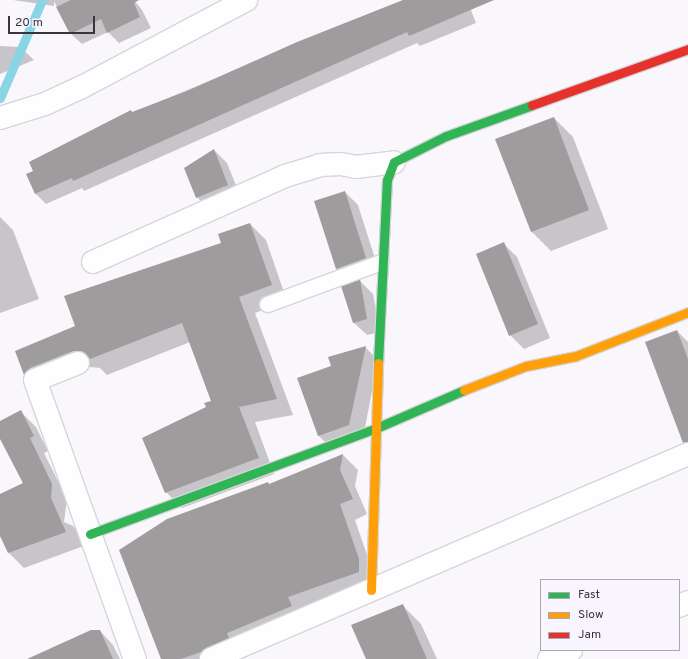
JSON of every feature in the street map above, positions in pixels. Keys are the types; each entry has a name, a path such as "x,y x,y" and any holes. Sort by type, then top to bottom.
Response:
{"street":[{"path":"0,118 45,104 82,87 246,0"},
{"path":"93,262 285,176 320,165 341,164 356,167 394,162 446,136 688,48"},
{"path":"371,590 374,428 381,262 388,180 394,162"},
{"path":"90,534 374,428 496,376 526,366 576,356 688,312"},
{"path":"78,363 35,380 135,659"},
{"path":"210,659 688,454"},
{"path":"549,659 569,651"}],"lane":[{"path":"267,304 381,262"}],"building":[{"path":"71,0 139,0 134,3 140,17 107,33 101,19 70,34 56,7"},
{"path":"403,0 494,0 409,36 407,32 73,181 72,178 35,194 26,174 33,171 29,162 131,110 132,112 187,91 297,42"},
{"path":"554,117 589,210 531,232 495,139"},
{"path":"214,149 228,185 196,198 184,168"},
{"path":"345,191 366,258 336,269 314,201"},
{"path":"250,223 272,285 239,297 277,399 239,407 259,458 165,493 142,438 206,407 204,403 211,401 182,323 90,359 85,353 73,351 30,368 24,375 15,351 75,326 64,296 221,243 218,234"},
{"path":"504,242 538,324 509,336 476,254"},
{"path":"360,279 367,319 353,323 341,286"},
{"path":"677,330 688,359 688,442 683,443 645,342"},
{"path":"366,346 349,425 318,436 297,378 331,366 328,357"},
{"path":"21,410 34,436 30,438 52,484 51,498 66,532 8,553 0,536 0,494 23,483 0,439 0,421"},
{"path":"343,454 340,470 353,499 340,504 359,559 359,572 288,597 292,606 227,633 229,638 201,652 181,659 161,659 119,550 167,519 268,482 269,484"},
{"path":"403,604 427,659 366,659 351,625"},
{"path":"91,630 100,630 113,659 27,659"}],"waterway":[{"path":"0,98 42,0"}],"traffic: fast":[{"path":"378,363 387,180 394,162 446,136 532,105"},
{"path":"90,534 374,429 464,390"}],"traffic: slow":[{"path":"464,390 526,366 576,356 688,312"},
{"path":"371,590 378,363"}],"traffic: jam":[{"path":"532,105 688,49"}]}
